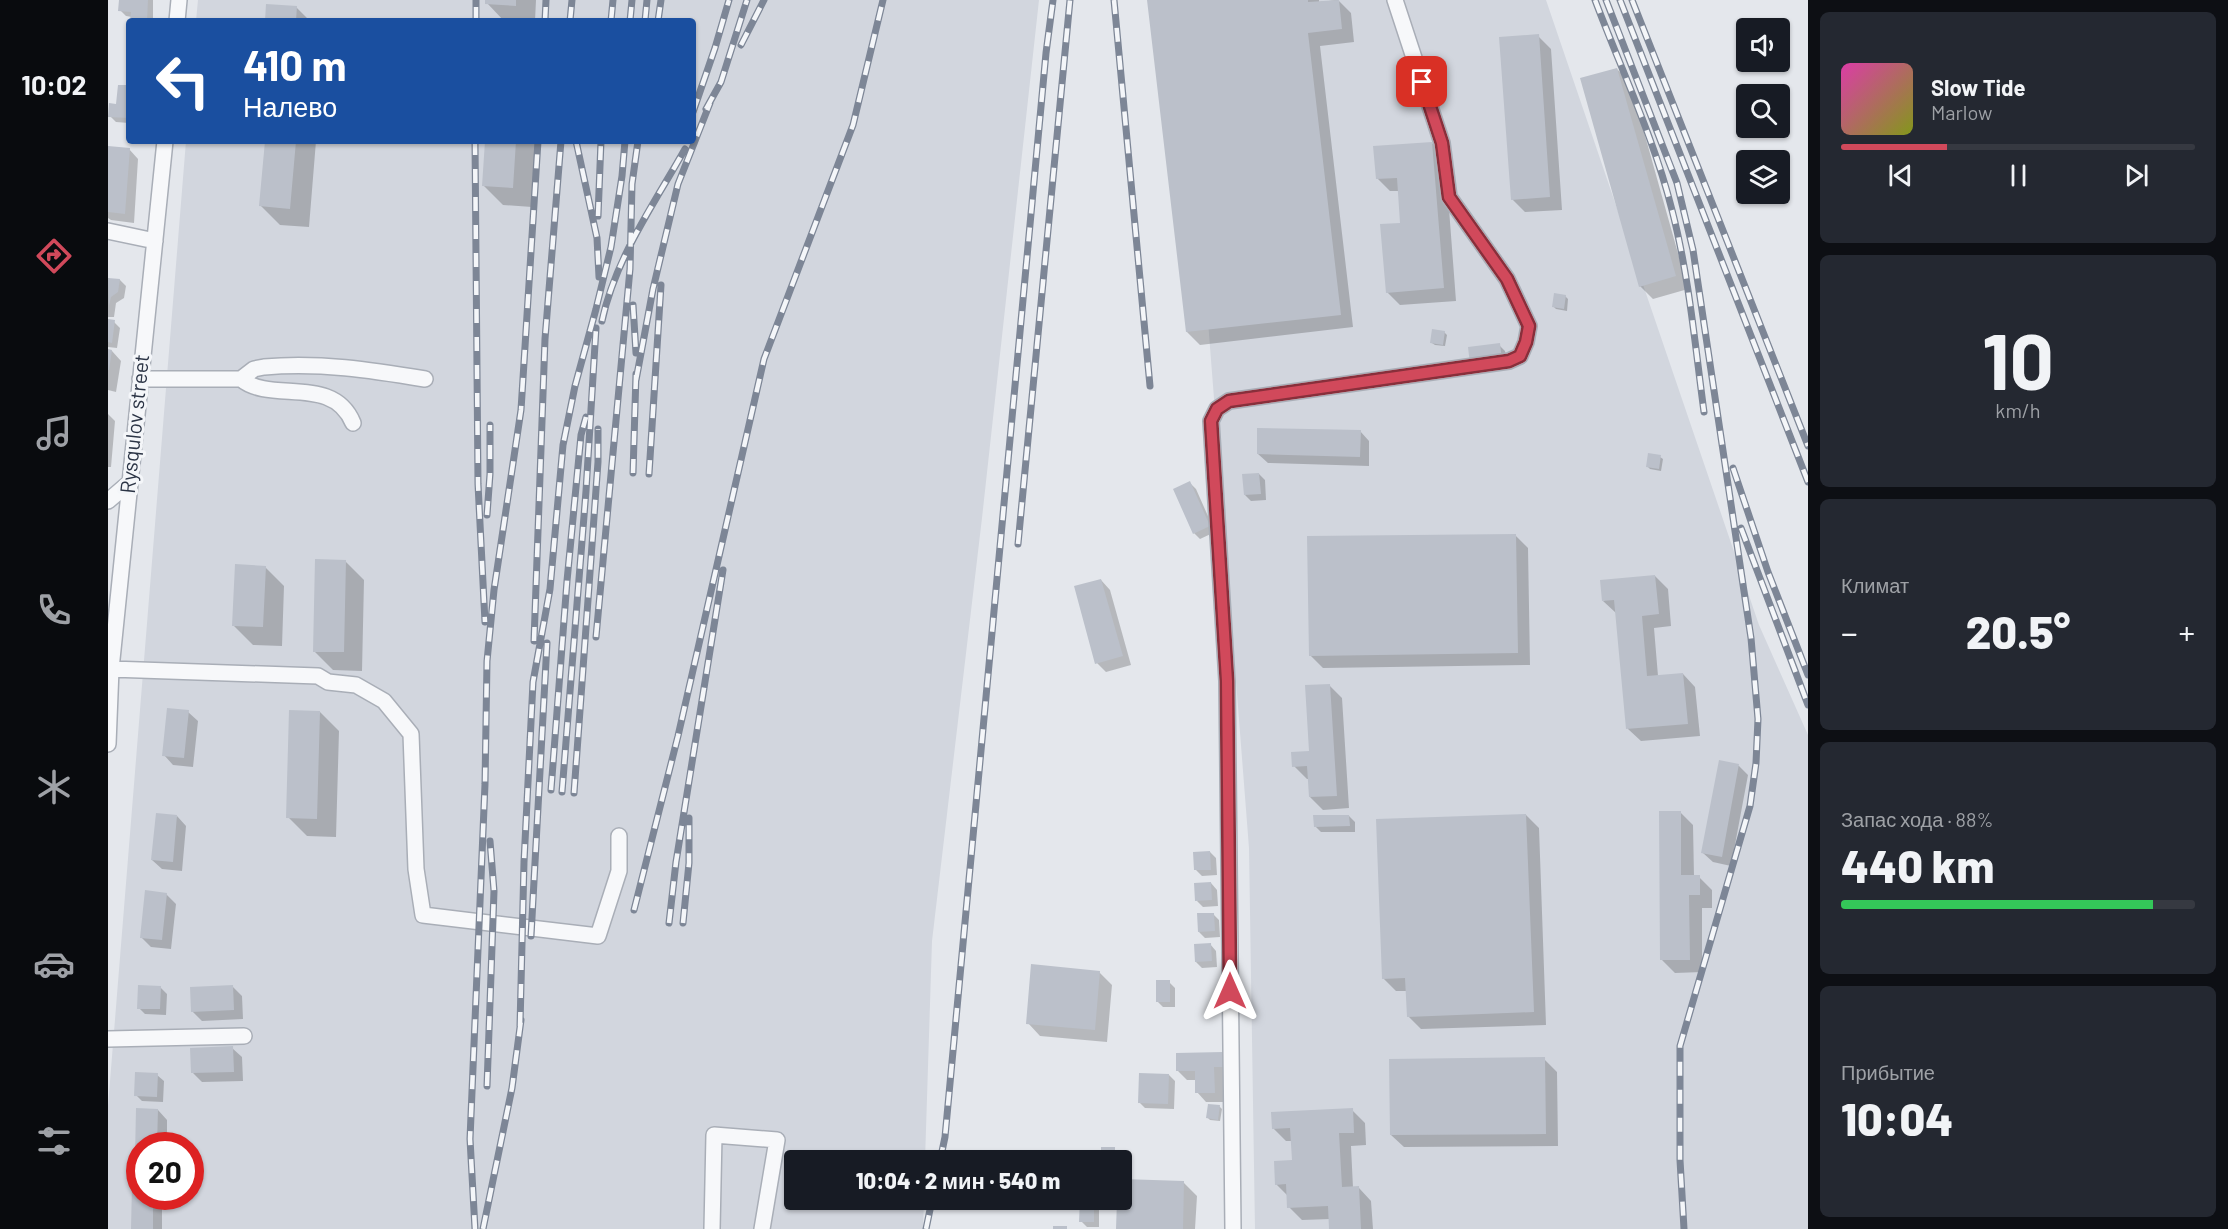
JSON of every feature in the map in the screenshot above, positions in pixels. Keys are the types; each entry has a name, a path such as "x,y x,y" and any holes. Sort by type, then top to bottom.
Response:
{"street":[{"path":"177,18 178,0"},
{"path":"1233,1229 1227,681 1211,421 1217,409 1229,401 1509,361 1520,356 1529,326 1507,279 1449,197 1442,143 1395,0"},
{"name":"Rysqulov street","path":"108,744 111,669 165,144"},
{"path":"108,231 154,241"},
{"path":"241,379 254,369 264,367 325,365 425,379"},
{"path":"140,379 241,379 254,387 320,395 343,407 349,413 353,423"},
{"path":"108,501 129,483"},
{"path":"111,669 318,676 328,682 356,685 384,701 411,734 416,868 423,915 598,936 619,871 619,836"},
{"path":"108,1039 244,1036"},
{"path":"712,1229 714,1134 777,1140 762,1229"}],"shaded area":[{"path":"198,0 1039,0 982,518 932,941 925,1150 784,1150 784,1210 924,1210 923,1229 108,1229 108,1106 186,144 696,144 696,18 196,18"},
{"path":"1183,0 1546,0 1759,625 1808,735 1808,1229 1255,1229 1249,848"}],"building":[{"path":"119,0 148,0 147,18 130,18 131,12 118,11"},
{"path":"485,0 516,0 516,6 485,4"},
{"path":"1147,0 1308,0 1308,2 1339,0 1342,29 1308,33 1341,315 1186,332"},
{"path":"266,4 297,6 296,18 265,18"},
{"path":"1539,34 1550,197 1511,200 1499,37"},
{"path":"1617,68 1676,276 1639,287 1580,78"},
{"path":"118,85 126,85 126,118 108,117 109,103 116,104"},
{"path":"1432,142 1444,288 1386,293 1380,224 1400,223 1397,178 1376,179 1373,146"},
{"path":"265,144 296,144 290,209 259,206"},
{"path":"485,144 516,144 513,188 482,186"},
{"path":"108,146 130,148 125,214 108,212"},
{"path":"108,278 120,279 118,292 111,297 109,306"},
{"path":"1554,293 1566,295 1564,309 1552,307"},
{"path":"108,319 115,320 112,343 108,342"},
{"path":"1432,329 1445,331 1443,345 1430,343"},
{"path":"1500,343 1502,360 1470,364 1468,347"},
{"path":"108,349 112,350 109,370 108,370"},
{"path":"1257,428 1361,430 1360,457 1257,454"},
{"path":"1648,453 1661,455 1659,469 1646,467"},
{"path":"1259,473 1261,494 1244,495 1242,474"},
{"path":"1190,481 1210,526 1193,534 1173,489"},
{"path":"1516,534 1518,653 1309,656 1307,536"},
{"path":"315,559 346,560 344,652 313,652"},
{"path":"235,564 266,566 263,627 232,626"},
{"path":"1655,575 1659,614 1642,616 1647,676 1683,673 1688,724 1626,729 1614,600 1602,601 1600,580"},
{"path":"1101,579 1123,656 1095,664 1074,586"},
{"path":"1330,684 1337,796 1309,797 1307,766 1292,767 1291,752 1309,751 1305,685"},
{"path":"167,708 189,710 184,758 162,756"},
{"path":"289,710 320,711 317,819 286,818"},
{"path":"1719,760 1739,764 1722,857 1701,853"},
{"path":"1659,811 1681,811 1681,875 1700,875 1700,895 1689,895 1690,960 1660,960"},
{"path":"156,813 177,815 173,862 151,860"},
{"path":"1526,814 1534,1012 1407,1017 1405,978 1382,979 1376,819"},
{"path":"1313,815 1349,815 1350,826 1314,827"},
{"path":"1210,851 1211,870 1194,870 1193,852"},
{"path":"1211,882 1212,900 1195,901 1194,883"},
{"path":"145,890 167,893 162,940 140,938"},
{"path":"1197,913 1214,913 1215,931 1198,932"},
{"path":"1211,943 1212,961 1195,962 1194,944"},
{"path":"1031,964 1100,971 1095,1030 1026,1024"},
{"path":"1156,980 1170,980 1170,1002 1156,1002"},
{"path":"138,985 161,986 160,1009 137,1009"},
{"path":"233,985 234,1010 191,1012 190,987"},
{"path":"233,1046 234,1072 191,1073 190,1048"},
{"path":"1223,1052 1223,1067 1214,1067 1215,1093 1195,1093 1195,1071 1176,1071 1176,1053"},
{"path":"1545,1057 1546,1134 1390,1135 1389,1059"},
{"path":"135,1072 158,1073 157,1097 134,1096"},
{"path":"1139,1073 1169,1074 1168,1104 1138,1103"},
{"path":"1208,1104 1220,1105 1218,1120 1206,1118"},
{"path":"136,1108 158,1109 157,1132 136,1132"},
{"path":"1353,1108 1354,1133 1339,1133 1342,1187 1359,1186 1361,1229 1329,1229 1328,1206 1287,1208 1286,1184 1275,1185 1274,1161 1292,1160 1290,1128 1272,1129 1271,1112"},
{"path":"1101,1147 1115,1147 1115,1150 1101,1150"},
{"path":"1132,1179 1184,1181 1183,1229 1116,1229 1117,1210 1132,1210"},
{"path":"131,1210 153,1210 153,1229 131,1229"},
{"path":"1080,1210 1094,1210 1094,1222 1079,1222"},
{"path":"1053,1226 1067,1226 1067,1229 1053,1229"}],"railway":[{"path":"476,0 476,18"},
{"path":"545,18 546,0"},
{"path":"570,18 572,0"},
{"path":"611,18 613,0"},
{"path":"630,18 632,0"},
{"path":"645,18 647,0"},
{"path":"658,18 661,0"},
{"path":"696,103 729,0"},
{"path":"706,109 721,82 747,0"},
{"path":"741,45 764,0"},
{"path":"634,910 678,736 764,359 853,125 883,0"},
{"path":"942,1150 1046,53 1053,0"},
{"path":"1018,544 1070,0"},
{"path":"1114,0 1150,386"},
{"path":"1595,0 1647,130 1665,183 1687,285 1704,412"},
{"path":"1606,0 1677,183 1693,250 1751,638 1758,719 1756,763 1750,806 1680,1046 1680,1160 1684,1229"},
{"path":"1620,0 1808,482"},
{"path":"1632,0 1808,446"},
{"path":"696,138 710,103"},
{"path":"475,144 478,484 485,622"},
{"path":"475,1229 470,1139 485,784 487,661 494,590 521,410 538,144"},
{"path":"534,641 545,339 561,144"},
{"path":"577,144 597,238 599,277"},
{"path":"598,216 601,144"},
{"path":"520,1026 524,862 533,682 550,589 563,445 575,386 611,247 625,144"},
{"path":"596,637 630,269 632,184 638,144"},
{"path":"636,380 653,289 678,184 694,144"},
{"path":"602,321 608,298 626,254 685,149"},
{"path":"649,474 661,285"},
{"path":"633,305 636,353"},
{"path":"562,792 586,491 596,328"},
{"path":"633,473 636,374"},
{"path":"551,790 567,581 581,435 586,417"},
{"path":"487,515 490,425"},
{"path":"574,793 598,462 598,429"},
{"path":"1733,468 1768,572 1808,675"},
{"path":"1741,528 1808,705"},
{"path":"669,923 676,862 723,570"},
{"path":"531,936 547,643"},
{"path":"683,923 689,863 689,818"},
{"path":"487,1086 494,891 490,841"},
{"path":"483,1229 512,1088 521,1020"},
{"path":"926,1229 930,1210"}],"route":[{"path":"1230,991 1227,681 1211,421 1217,409 1229,401 1509,361 1520,356 1526,342 1529,326 1507,279 1449,197 1442,143 1422,82"}]}
